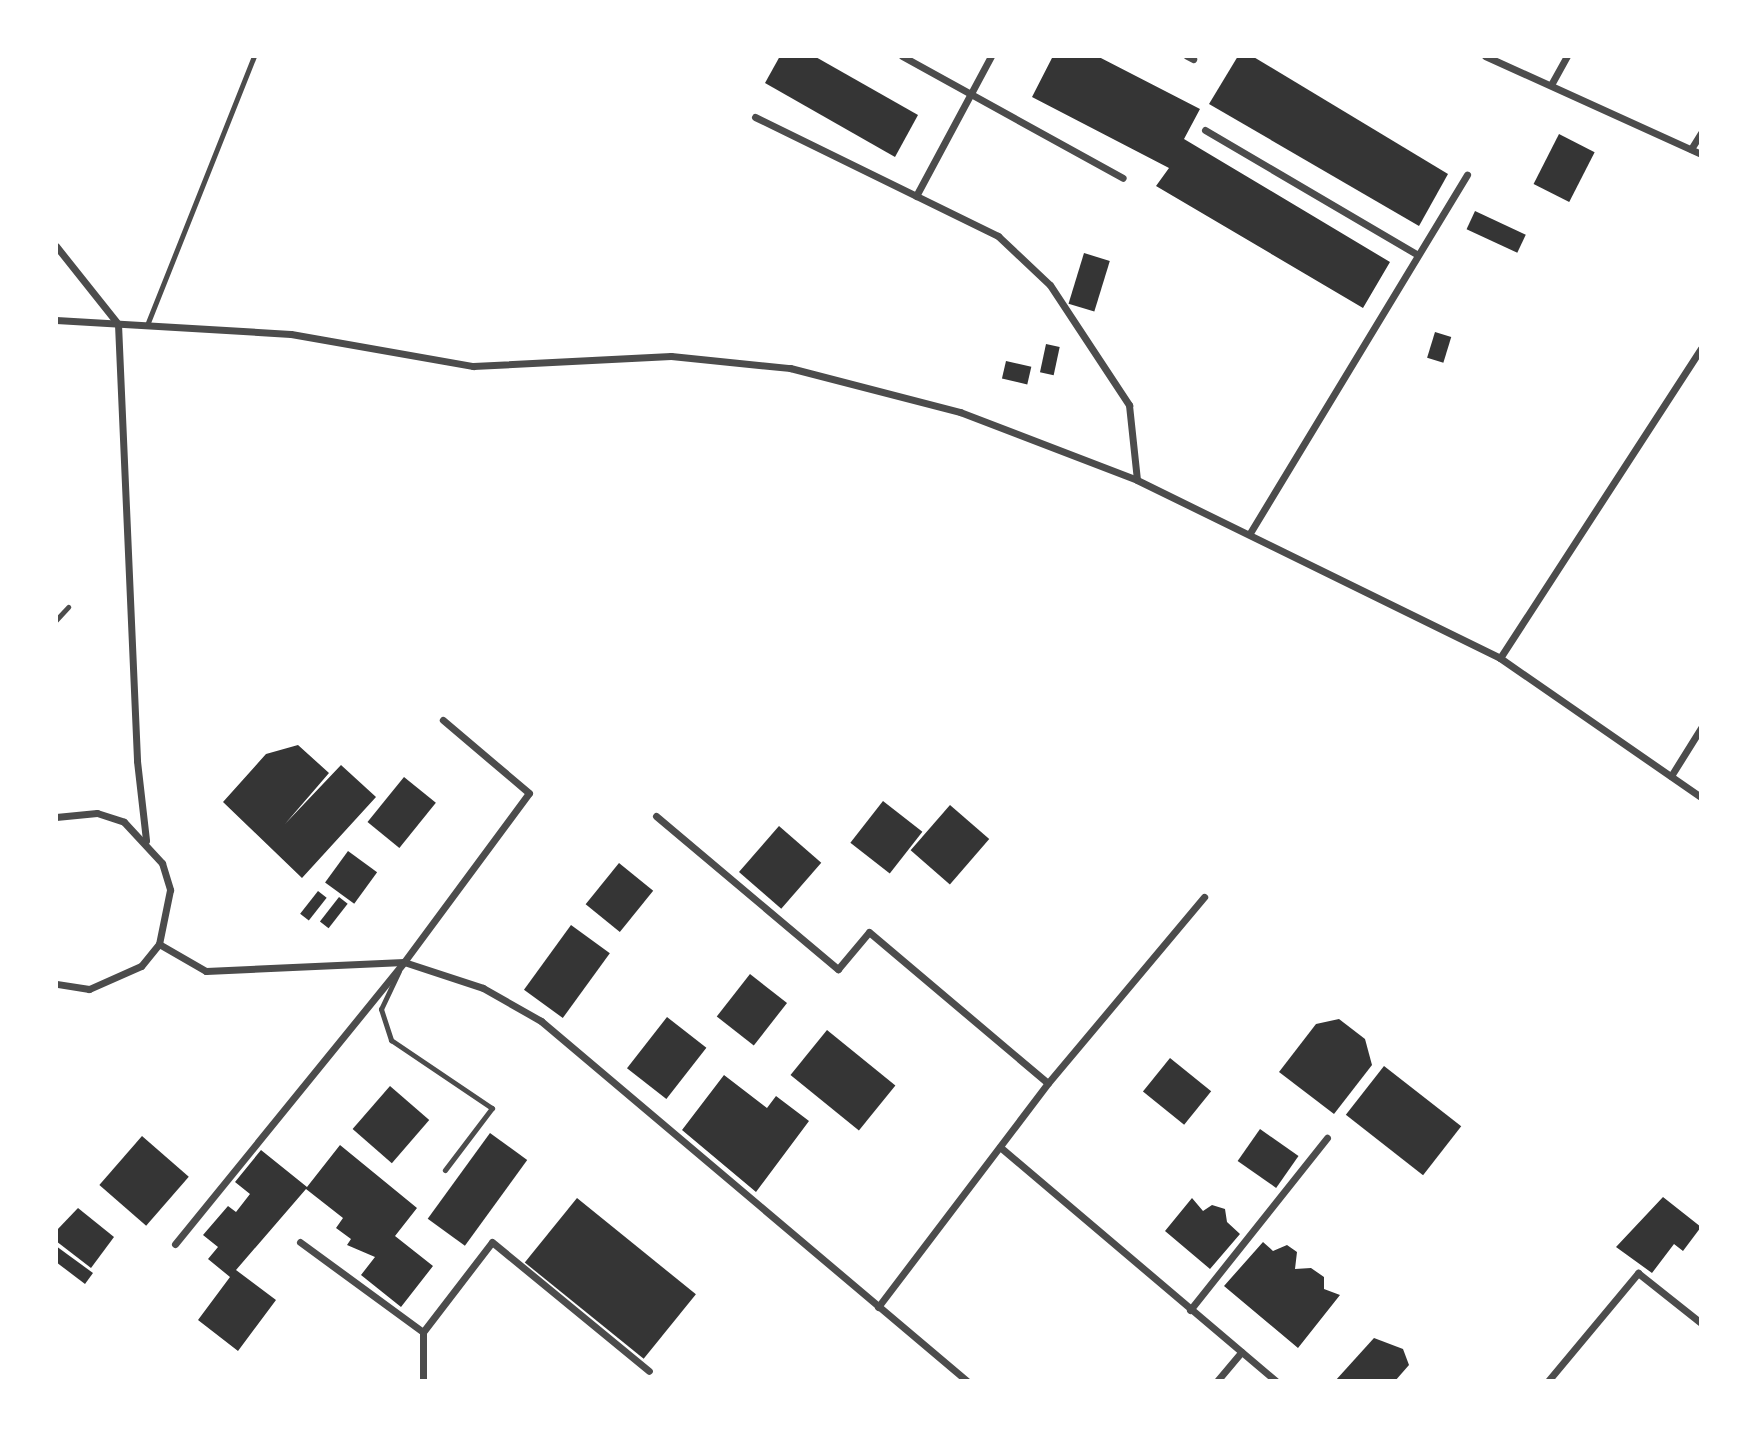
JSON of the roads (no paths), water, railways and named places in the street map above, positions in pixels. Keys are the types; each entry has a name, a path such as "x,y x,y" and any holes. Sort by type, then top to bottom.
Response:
{"street":[{"path":"902,56 1123,178"},
{"path":"916,196 991,56"},
{"path":"1485,56 1552,83 1701,154"},
{"path":"1552,83 1567,56"},
{"path":"755,117 998,236 1050,285 1129,405 1137,480"},
{"path":"1205,130 1416,254"},
{"path":"1691,149 1701,133"},
{"path":"1250,533 1416,254 1467,174"},
{"path":"56,246 118,324 146,840 170,890 159,944 117,982 89,989 56,984"},
{"path":"56,320 291,334 473,366 671,356 790,368 960,412 1137,480 1250,533 1500,658 1701,797"},
{"path":"1500,658 1701,349"},
{"path":"175,1244 404,962 529,793 443,720"},
{"path":"1671,776 1701,728"},
{"path":"56,817 97,813 146,840"},
{"path":"656,816 838,969 869,932 1048,1083"},
{"path":"878,1307 1048,1083 1204,897"},
{"path":"159,944 206,971 404,962 484,988 541,1021 967,1381"},
{"path":"1190,1310 1327,1138"},
{"path":"1000,1147 1276,1381"},
{"path":"300,1242 423,1332"},
{"path":"423,1381 423,1332 492,1242 649,1371"},
{"path":"1548,1381 1638,1273 1701,1323"},
{"path":"1217,1381 1241,1352"}],"lane":[{"path":"147,325 254,56"},
{"path":"56,620 68,607"},
{"path":"404,962 381,1009 391,1040 492,1108 445,1170"}]}
